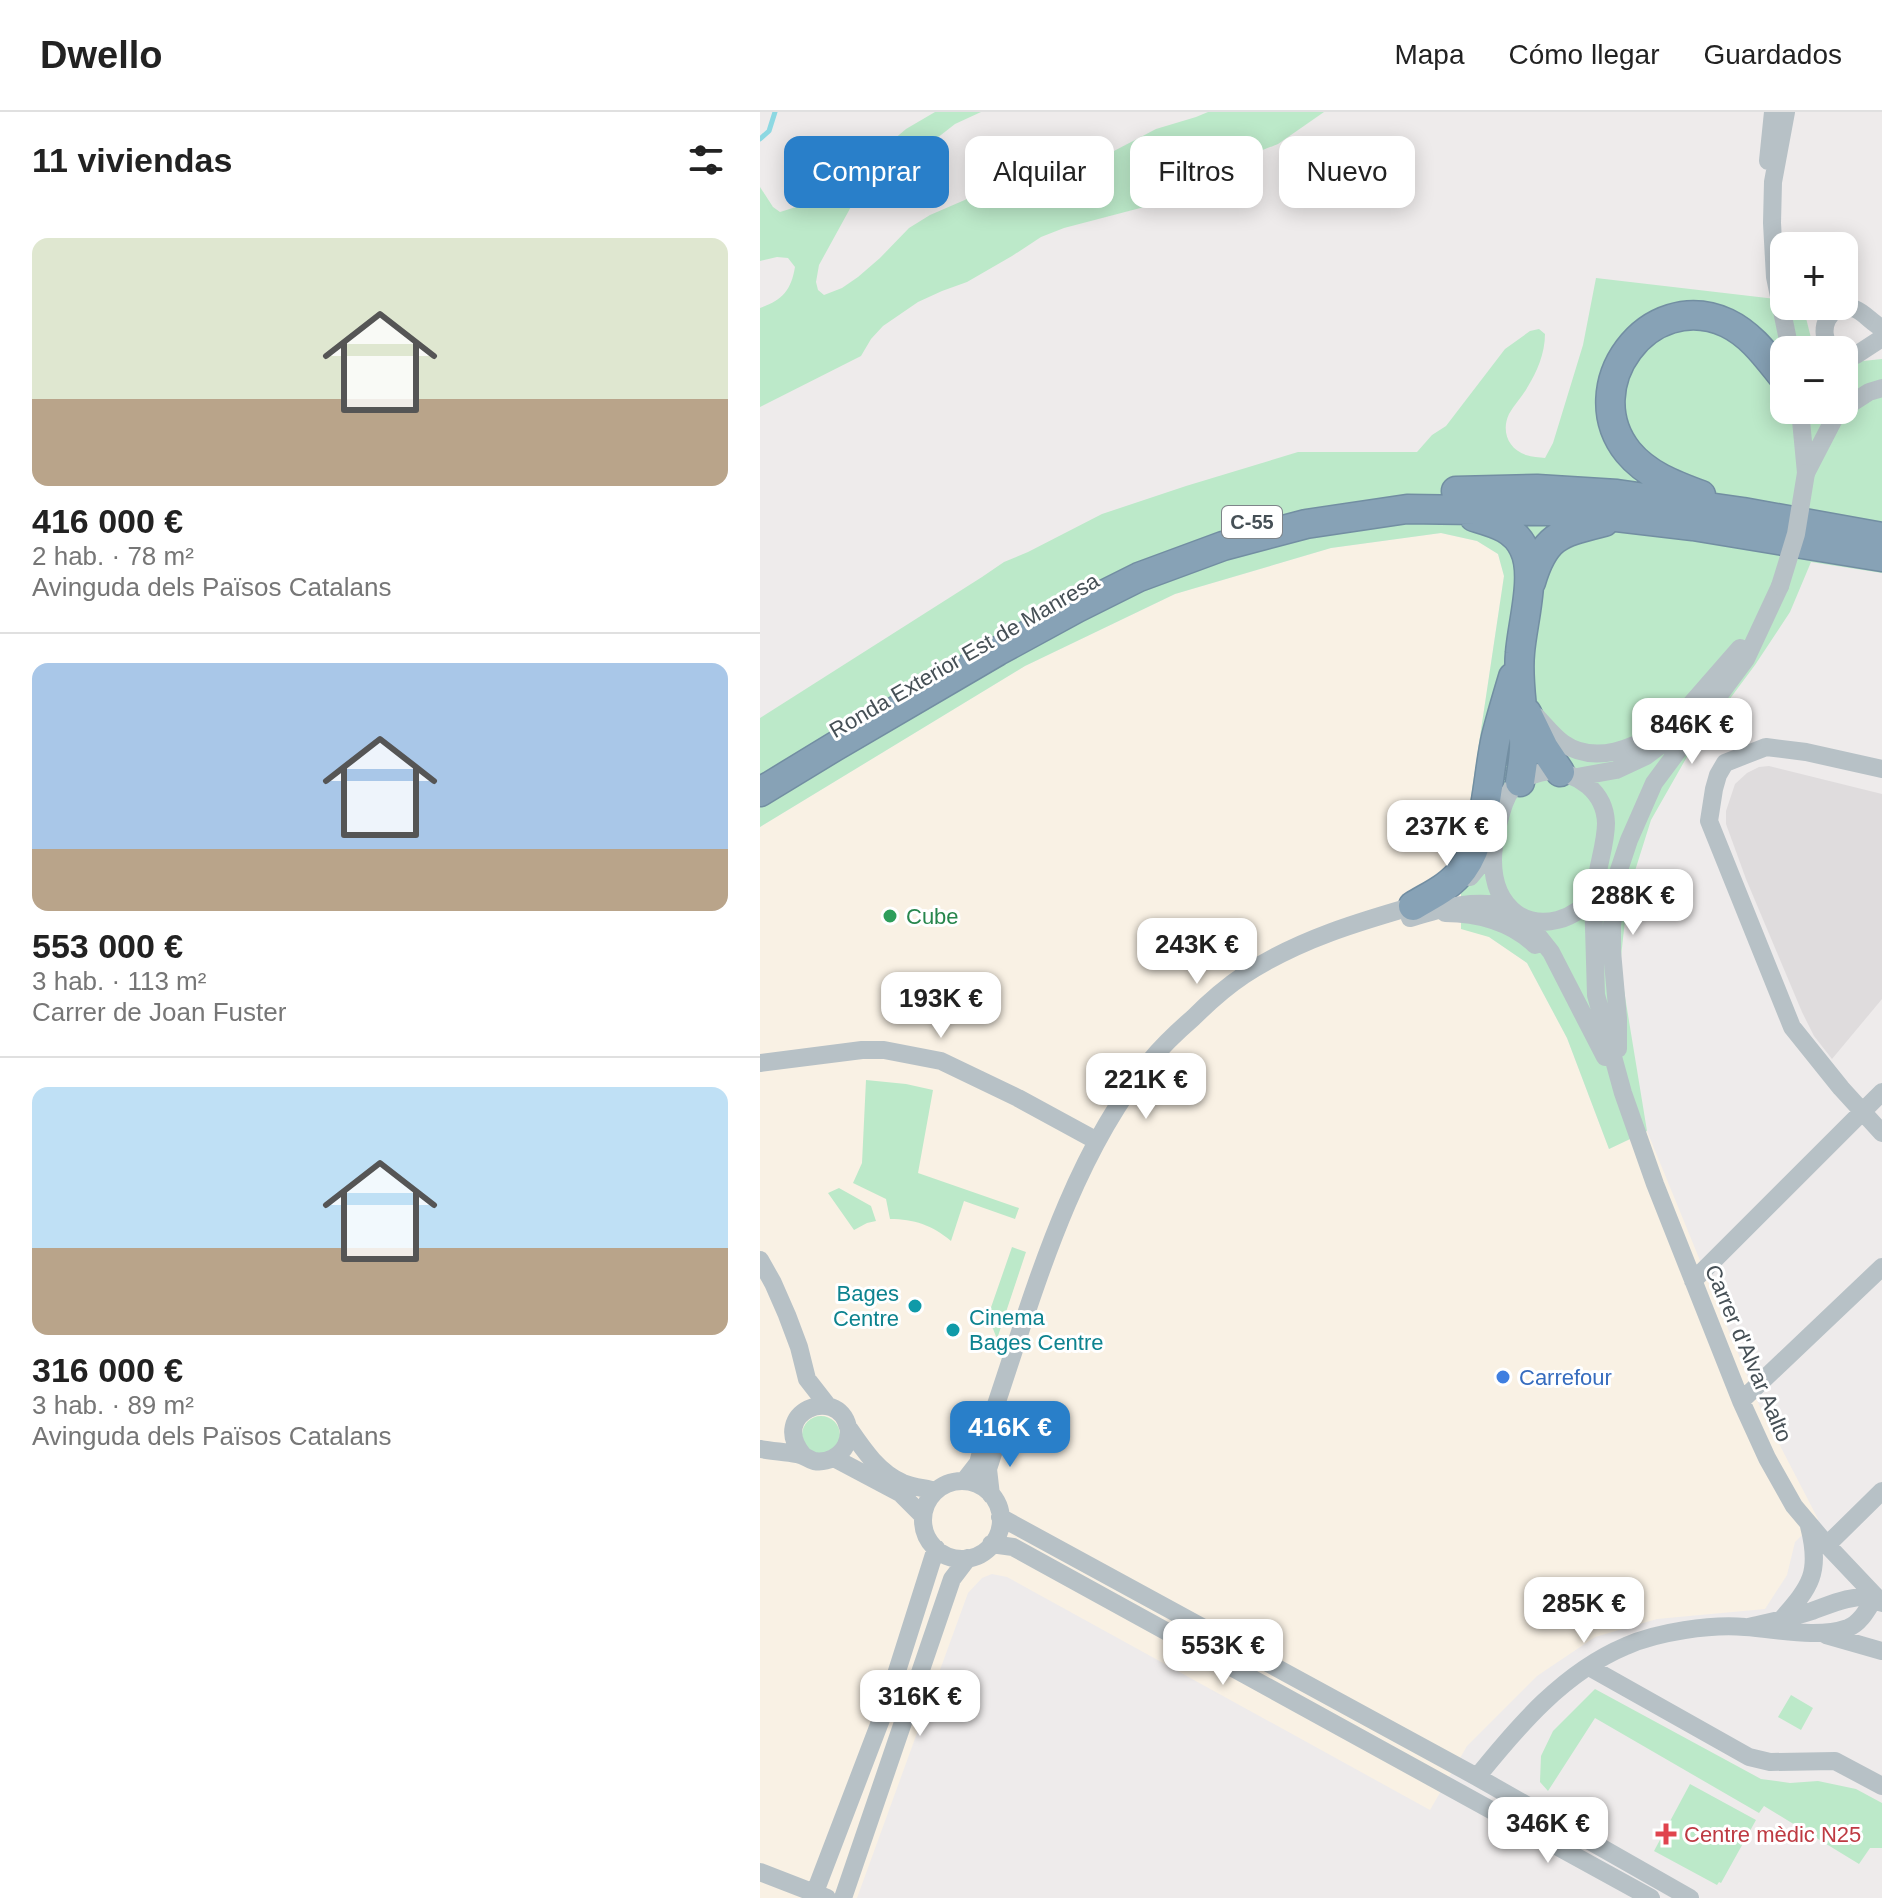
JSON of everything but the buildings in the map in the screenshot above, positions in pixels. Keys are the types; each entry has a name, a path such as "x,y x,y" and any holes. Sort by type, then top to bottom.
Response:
{"highway":[{"path":"1743,512 1669,483 1644,468 1626,450 1610,411 1611,395 1619,364 1628,348 1655,325 1672,318 1710,318 1727,324 1747,335 1770,362"},
{"name":"Ronda Exterior Est de Manresa","path":"760,772 988,636 1068,593 1132,562 1217,531 1300,509 1404,493 1537,489 1617,494 1743,512 1882,537"},
{"name":"Ronda Exterior Est de Manresa","path":"760,792 998,651 1077,608 1139,577 1223,546 1306,524 1407,509 1549,511 1622,518"},
{"path":"1446,509 1502,526 1517,538 1525,550 1529,590"},
{"path":"1420,910 1449,885 1474,849 1496,738 1520,653 1535,568 1550,542 1565,532 1622,518"},
{"name":"C-55","path":"1622,518 1693,526 1882,557"},
{"path":"1520,653 1525,741 1520,782"},
{"path":"1522,702 1544,748 1568,774"}],"street":[{"path":"1773,112 1767,159 1773,182"},
{"path":"1786,112 1773,182 1775,277 1787,336"},
{"path":"1825,336 1828,319 1839,310 1850,308 1858,310 1882,328"},
{"path":"1858,353 1882,338"},
{"path":"1858,399 1882,388"},
{"name":"Carrer d'Alvar Aalto","path":"1623,1093 1612,951 1619,870 1654,783 1746,659 1780,586 1796,534 1806,473 1801,424"},
{"path":"1806,473 1831,424"},
{"name":"Carrer d'Alvar Aalto","path":"1568,774 1616,770 1646,756 1662,744 1671,727 1765,619"},
{"path":"1522,702 1563,743 1579,751 1600,754 1620,751 1671,727"},
{"path":"1882,769 1806,752 1766,747 1725,763 1718,775 1709,821 1792,1027 1882,1133"},
{"path":"1536,774 1568,774 1590,786 1600,801 1606,822 1593,894 1570,916 1552,922 1524,918 1508,906 1493,878 1493,849 1502,812 1511,789 1520,782 1536,774"},
{"path":"1603,850 1654,783"},
{"path":"991,1495 988,1469 1064,1240 1108,1144 1158,1067 1208,1018 1270,971 1420,910 1469,879 1493,849"},
{"name":"Carrer d'Alvar Aalto","path":"1593,894 1596,995 1623,1093 1655,1184 1741,1401 1780,1484 1808,1524 1878,1600"},
{"path":"964,1481 978,1463 1055,1236 1097,1141 1150,1060 1207,1005 1244,975 1318,936 1420,910 1460,904 1508,906"},
{"path":"1420,910 1506,923 1533,942 1563,973"},
{"name":"Carrer d'Alvar Aalto","path":"1524,918 1563,973 1623,1093"},
{"path":"760,1063 862,1050 884,1050 941,1061 1097,1141"},
{"path":"1693,1281 1882,1092"},
{"path":"760,1260 787,1315 807,1379 828,1406 839,1412 865,1452 886,1474 906,1484 936,1491"},
{"path":"1741,1401 1882,1267"},
{"path":"803,1455 796,1447 793,1435 798,1416 811,1407 828,1406"},
{"path":"760,1449 825,1461 842,1451 848,1441 848,1427"},
{"path":"834,1458 900,1493 923,1516"},
{"path":"941,1552 968,1558 981,1553 991,1544 999,1529 1000,1517 991,1495 979,1485 964,1481 949,1483 936,1491 927,1502 923,1516 926,1534 941,1552 952,1579"},
{"path":"1827,1545 1882,1491"},
{"path":"1000,1517 1477,1777 1690,1898"},
{"path":"1781,1620 1803,1595 1813,1573 1813,1543 1808,1524"},
{"path":"991,1544 1013,1547 1651,1898"},
{"path":"760,1872 821,1895 941,1552"},
{"path":"845,1891 952,1579 968,1558"},
{"path":"1748,1627 1781,1620 1854,1596 1878,1600"},
{"path":"1819,1633 1848,1628 1857,1623 1878,1600"},
{"path":"1477,1777 1536,1709 1568,1681 1626,1646 1656,1635 1748,1627 1819,1633 1882,1651"},
{"path":"1589,1667 1749,1757 1770,1762 1835,1761 1882,1786"}],"shaded area":[{"path":"1441,533 1477,541 1498,554 1504,576 1471,797 1461,839 1489,937 1527,963 1567,1038 1609,1149 1647,1131 1760,1407 1818,1519 1795,1542 1787,1575 1765,1609 1657,1619 1595,1637 1537,1676 1467,1746 1430,1810 1007,1577 992,1574 982,1578 968,1593 857,1898 760,1898 760,827 1025,666 1175,594 1331,548"},
{"path":"1769,766 1882,794 1882,999 1832,1059 1814,1036 1802,1012 1726,824 1726,811 1735,784 1747,773"}],"green space":[{"path":"935,112 981,112 955,124 940,136 898,136"},
{"path":"1208,112 1324,112 1290,136 1279,136 1278,144 1263,150 1263,136 1143,136"},
{"path":"1130,143 1130,208 1140,208 1041,237 967,282 918,302 883,326 861,356 760,407 760,308 784,294 795,267 788,258 760,261 760,187 780,212 793,208 850,208 819,265 816,282 818,290 824,295 858,277 909,228 965,200 965,208 1114,208 1114,151"},
{"path":"1596,278 1770,298 1770,320 1806,320 1810,336 1770,336 1770,424 1858,424 1858,362 1882,359 1882,573 1811,562 1790,612 1688,755 1651,820 1628,893 1620,966 1647,1131 1609,1149 1567,1038 1527,963 1489,937 1461,929 1461,839 1471,797 1504,576 1498,554 1477,541 1441,533 1331,548 1175,594 1025,666 760,827 760,718 1004,562 1102,514 1298,452 1417,452 1432,435 1446,426 1505,349 1530,331 1539,329 1545,334 1540,362 1531,382 1509,414 1506,433 1511,444 1520,452 1545,458 1553,443 1583,345"},
{"path":"866,1080 933,1090 918,1173 1019,1208 1015,1219 964,1201 951,1241 922,1224 890,1219 886,1199 853,1183 862,1163"},
{"path":"839,1188 871,1206 876,1221 854,1230 828,1193"},
{"path":"1012,1247 1026,1252 997,1339 988,1316"},
{"path":"821,1416 834,1422 840,1435 834,1448 821,1454 808,1448 802,1435 808,1422"},
{"path":"1595,1689 1761,1779 1790,1783 1818,1781 1856,1789 1882,1803 1882,1848 1870,1848 1859,1864 1764,1806 1759,1813 1595,1718 1548,1791 1540,1782 1541,1756 1553,1731"},
{"path":"1791,1695 1813,1708 1801,1730 1778,1717"},
{"path":"1690,1784 1756,1820 1721,1883 1717,1885 1654,1851"}],"waterway":[{"path":"760,139 769,131 775,112"}],"place":[{"name":"Cube","path":"890,916"},
{"name":"Bages Centre","path":"915,1306"},
{"name":"Cinema Bages Centre","path":"953,1330"},
{"name":"Carrefour","path":"1503,1377"},
{"name":"Centre mèdic N25","path":"1666,1834"}]}
